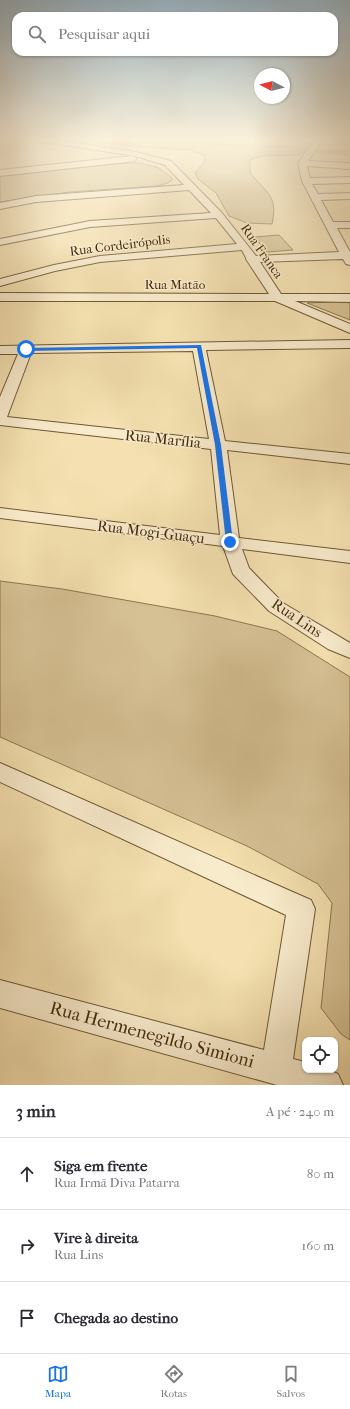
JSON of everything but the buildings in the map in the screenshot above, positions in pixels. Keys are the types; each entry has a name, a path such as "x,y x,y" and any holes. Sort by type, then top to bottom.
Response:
{"street":[{"path":"0,206 36,199 171,189"},
{"name":"Rua Franca","path":"194,189 219,215 245,247 277,298 350,329"},
{"path":"252,258 349,258 310,189"},
{"path":"315,197 350,196"},
{"path":"0,242 90,224 219,215"},
{"path":"330,225 350,225"},
{"path":"0,233 30,235"},
{"name":"Rua Cordeirópolis","path":"3,282 54,268 100,259 245,247"},
{"path":"3,282 16,297"},
{"name":"Rua Matão","path":"0,297 350,298"},
{"path":"0,350 350,344"},
{"name":"Rua Lins","path":"199,346 218,445 230,542 240,570 276,607 335,644 350,651"},
{"path":"0,416 26,349"},
{"name":"Rua Marília","path":"0,421 350,459"},
{"name":"Rua Mogi-Guaçu","path":"0,513 350,556"},
{"path":"0,772 301,909 276,1069"},
{"name":"Rua Hermenegildo Simioni","path":"0,994 276,1069 327,1085"}],"shaded area":[{"path":"0,189 119,189 70,192 0,202"},
{"path":"210,189 265,189 272,200 274,214 272,224 247,223 229,216 216,193"},
{"path":"279,235 293,250 267,252 254,237"},
{"path":"350,301 350,320 307,303"},
{"path":"0,581 62,589 215,616 277,631 350,677 350,1040 341,1034 321,1008 332,903 318,884 247,846 0,737"}],"route":[{"path":"26,349 199,346 218,445 230,542"}]}
